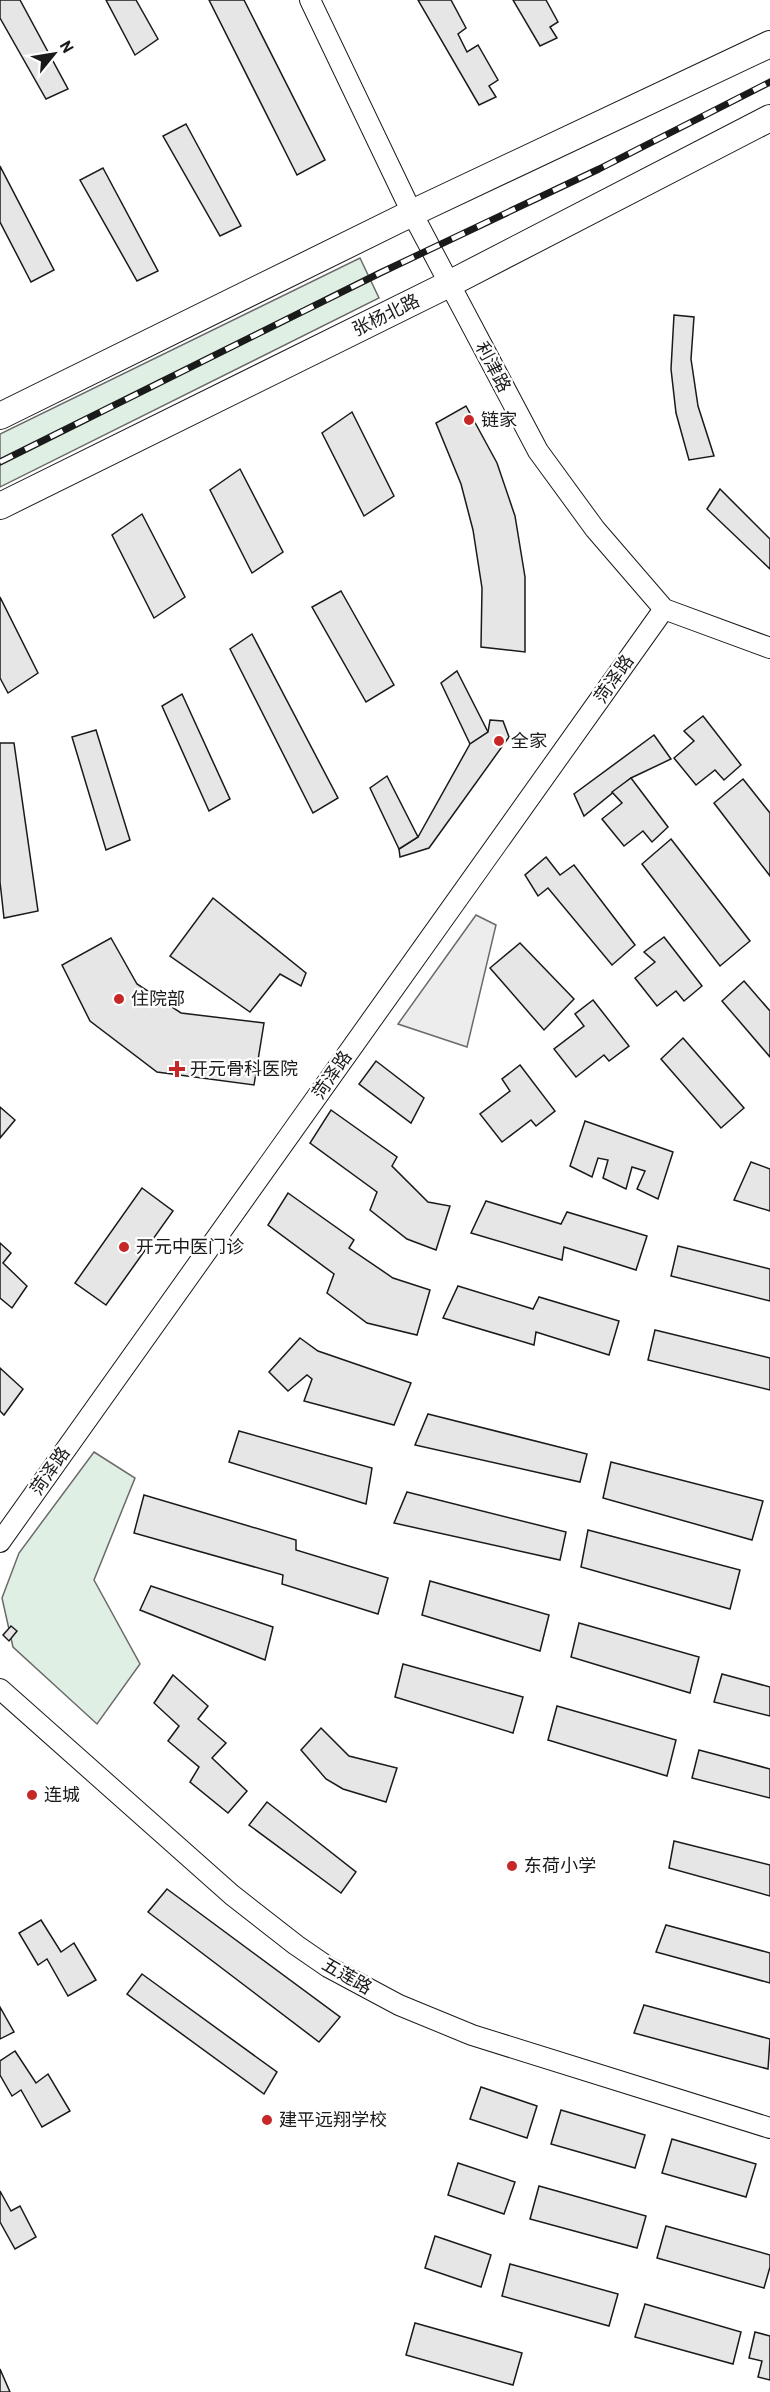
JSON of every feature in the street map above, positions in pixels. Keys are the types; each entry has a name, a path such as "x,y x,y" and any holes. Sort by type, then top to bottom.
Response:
{"main road":[{"path":"0,416 412,213 770,44"},
{"name":"张杨北路","path":"0,506 448,284 770,118"}],"street":[{"name":"利津路","path":"310,0 412,213 538,451 595,529 664,609 770,648"},
{"name":"菏泽路","path":"0,1542 664,609"},
{"name":"五莲路","path":"0,1689 263,1921 346,1977 399,2005 472,2035 770,2128"}],"green space":[{"path":"360,258 379,298 0,487 0,434"},
{"path":"94,1452 135,1478 94,1580 140,1664 97,1724 13,1647 2,1598 19,1553"}],"shaded area":[{"path":"476,915 496,925 467,1047 398,1024"}],"building":[{"path":"0,0 20,0 68,89 46,99 0,18"},
{"path":"106,0 136,0 158,39 135,55"},
{"path":"209,0 244,0 325,160 297,175"},
{"path":"418,0 451,0 466,28 458,34 467,52 478,45 498,80 489,86 496,97 479,105"},
{"path":"513,0 546,0 558,22 550,27 557,38 540,46"},
{"path":"186,124 241,226 220,236 163,136"},
{"path":"0,166 54,270 31,282 0,222"},
{"path":"103,168 158,271 137,281 80,180"},
{"path":"674,315 694,317 691,359 698,406 714,456 689,460 676,413 671,369"},
{"path":"466,406 497,463 515,516 525,577 525,652 481,647 482,588 473,530 461,484 436,423"},
{"path":"352,412 394,496 364,516 322,433"},
{"path":"240,469 283,552 252,573 210,490"},
{"path":"720,489 770,539 770,569 707,509"},
{"path":"142,514 185,597 154,618 112,535"},
{"path":"341,591 394,685 366,702 312,607"},
{"path":"0,597 38,673 8,693 0,678"},
{"path":"252,634 338,798 313,813 230,649"},
{"path":"457,671 488,732 470,744 441,683"},
{"path":"182,694 230,799 209,811 162,706"},
{"path":"703,716 741,765 724,780 715,770 696,785 674,758 694,741 684,731"},
{"path":"490,720 503,721 509,737 429,848 400,857 399,849 418,837 470,744 488,732"},
{"path":"96,730 130,840 106,850 72,737"},
{"path":"654,735 671,759 631,778 584,816 574,794"},
{"path":"0,743 14,743 38,911 4,918 0,882"},
{"path":"387,776 418,837 399,849 370,788"},
{"path":"631,778 668,827 652,842 643,831 624,846 602,819 622,803 612,792"},
{"path":"743,779 770,813 770,876 714,803"},
{"path":"671,839 750,941 720,966 642,864"},
{"path":"546,857 560,875 574,865 635,945 612,965 548,888 538,896 525,875"},
{"path":"213,898 306,973 301,986 280,974 250,1012 170,956"},
{"path":"664,937 702,986 684,1001 676,991 657,1006 635,978 655,962 644,952"},
{"name":"住院部","path":"111,938 137,984 181,1013 264,1023 254,1085 157,1072 90,1021 62,965"},
{"path":"520,943 574,999 544,1030 490,968"},
{"path":"744,981 770,1011 770,1057 722,1001"},
{"path":"593,1000 629,1046 609,1061 604,1055 576,1077 554,1049 584,1026 575,1014"},
{"path":"683,1038 744,1108 721,1128 661,1059"},
{"path":"376,1061 424,1098 411,1123 359,1084"},
{"path":"520,1065 555,1111 536,1126 531,1120 502,1142 480,1114 510,1091 502,1079"},
{"path":"0,1107 15,1120 0,1138"},
{"path":"331,1110 397,1157 392,1166 428,1202 450,1206 436,1250 407,1239 370,1210 377,1192 310,1143"},
{"path":"585,1121 673,1152 658,1199 637,1189 645,1171 632,1167 626,1189 603,1178 608,1160 598,1158 592,1177 570,1166"},
{"path":"751,1162 770,1169 770,1211 734,1200"},
{"name":"开元中医门诊","path":"142,1188 173,1211 106,1305 75,1283"},
{"path":"288,1193 354,1240 349,1248 393,1278 430,1290 417,1335 367,1323 327,1293 334,1274 268,1225"},
{"path":"486,1201 561,1224 567,1212 647,1236 636,1270 564,1247 562,1260 471,1233"},
{"path":"0,1243 11,1253 3,1263 27,1286 12,1308 0,1298"},
{"path":"678,1246 770,1269 770,1301 671,1276"},
{"path":"458,1286 533,1309 539,1297 619,1321 609,1355 536,1332 534,1345 443,1318"},
{"path":"655,1330 770,1358 770,1390 648,1360"},
{"path":"300,1338 318,1351 411,1383 394,1425 304,1401 312,1379 307,1375 288,1391 269,1372"},
{"path":"0,1368 23,1389 4,1415 0,1411"},
{"path":"428,1414 587,1454 580,1482 415,1445"},
{"path":"239,1431 372,1468 366,1504 229,1462"},
{"path":"611,1462 763,1501 752,1540 603,1498"},
{"path":"407,1492 566,1532 560,1560 394,1523"},
{"path":"144,1495 296,1540 296,1550 388,1578 378,1614 282,1584 283,1575 134,1533"},
{"path":"588,1530 740,1570 730,1609 581,1567"},
{"path":"430,1581 549,1615 540,1651 422,1615"},
{"path":"151,1586 273,1627 265,1660 140,1610"},
{"path":"579,1623 699,1657 690,1693 571,1657"},
{"path":"11,1626 17,1631 9,1641 3,1635"},
{"path":"403,1664 523,1697 513,1733 395,1697"},
{"path":"722,1674 770,1687 770,1716 714,1702"},
{"path":"173,1675 208,1706 198,1719 226,1743 212,1758 247,1791 228,1813 190,1782 199,1767 168,1741 179,1726 154,1703"},
{"path":"557,1706 676,1740 667,1776 548,1740"},
{"path":"321,1728 349,1756 397,1768 386,1802 343,1789 326,1779 301,1750"},
{"path":"699,1750 770,1769 770,1798 692,1778"},
{"path":"267,1802 356,1872 341,1893 249,1825"},
{"path":"674,1841 770,1865 770,1896 669,1868"},
{"path":"167,1889 340,2017 319,2042 148,1912"},
{"path":"41,1920 61,1952 74,1943 96,1980 68,1996 47,1959 38,1965 19,1933"},
{"path":"666,1925 770,1953 770,1983 656,1952"},
{"path":"142,1974 277,2072 264,2094 127,1994"},
{"path":"644,2005 770,2039 768,2069 634,2033"},
{"path":"0,2007 14,2032 0,2039"},
{"path":"15,2051 36,2083 48,2074 70,2111 42,2127 21,2090 12,2096 0,2075 0,2061"},
{"path":"481,2087 537,2106 527,2138 470,2119"},
{"path":"561,2110 645,2135 635,2168 551,2144"},
{"path":"672,2139 756,2164 746,2197 662,2173"},
{"path":"458,2163 515,2182 504,2214 448,2195"},
{"path":"539,2186 646,2216 637,2248 530,2219"},
{"path":"0,2191 11,2211 20,2206 36,2237 15,2249 0,2222"},
{"path":"666,2226 770,2255 770,2267 764,2288 657,2258"},
{"path":"435,2236 491,2255 481,2287 425,2268"},
{"path":"510,2264 618,2294 609,2326 502,2296"},
{"path":"645,2304 741,2332 733,2364 635,2337"},
{"path":"415,2323 522,2353 513,2385 406,2355"},
{"path":"755,2332 770,2336 770,2380 758,2377 762,2361 749,2358"},
{"path":"0,2369 10,2392 0,2392"}],"railway":[{"path":"0,462 380,273 599,169 770,82"}],"place":[{"name":"链家","path":"469,420"},
{"name":"全家","path":"499,741"},
{"name":"住院部","path":"119,999"},
{"name":"开元骨科医院","path":"177,1069"},
{"name":"开元中医门诊","path":"124,1247"},
{"name":"连城","path":"32,1795"},
{"name":"东荷小学","path":"512,1866"},
{"name":"建平远翔学校","path":"267,2120"}]}
